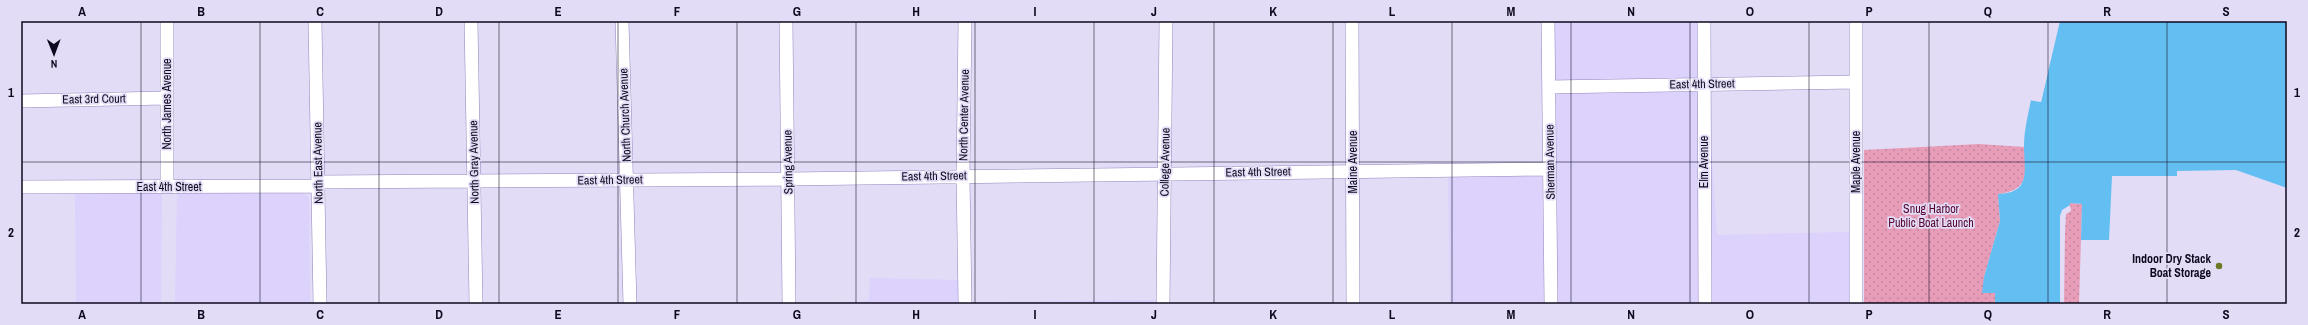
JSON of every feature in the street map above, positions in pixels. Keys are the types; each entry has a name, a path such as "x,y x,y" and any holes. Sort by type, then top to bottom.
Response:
{"street":[{"name":"North James Avenue","path":"167,21 167,187"},
{"name":"North East Avenue","path":"315,21 320,304"},
{"name":"North Gray Avenue","path":"471,21 476,304"},
{"name":"North Church Avenue","path":"622,21 630,304"},
{"name":"Spring Avenue","path":"786,21 789,304"},
{"name":"North Center Avenue","path":"964,21 963,176 965,304"},
{"name":"College Avenue","path":"1163,304 1166,21"},
{"name":"Maine Avenue","path":"1352,21 1354,170 1353,304"},
{"name":"Sherman Avenue","path":"1548,21 1551,304"},
{"name":"Elm Avenue","path":"1704,21 1705,304"},
{"name":"Maple Avenue","path":"1856,21 1856,304"},
{"name":"East 4th Street","path":"1549,87 1856,82"},
{"name":"East 3rd Court","path":"21,101 167,98"},
{"name":"East 4th Street","path":"21,187 167,187 627,180 1164,175 1354,170 1550,169"}],"shaded area":[{"path":"1554,21 1698,21 1699,78 1555,81"},
{"path":"1699,90 1699,304 1557,304 1555,92"},
{"path":"1709,121 1717,235 1850,232 1851,304 1711,304"},
{"path":"1448,174 1542,176 1545,304 1450,304"},
{"path":"301,191 309,198 310,304 175,304 177,193"},
{"path":"162,192 161,304 76,304 75,194"},
{"path":"870,278 960,280 960,304 795,304 869,301"},
{"path":"1158,300 1158,304 970,304 970,302"}],"green space":[{"name":"Snug Harbor Public Boat Launch","path":"1979,144 2024,147 2026,165 2024,179 2020,185 2008,192 1998,194 2000,221 1984,277 1995,293 1995,304 1864,304 1864,150"},
{"path":"2070,203 2082,204 2079,304 2062,304 2064,213"}],"water":[{"path":"2060,21 2287,21 2287,188 2236,170 2177,171 2177,176 2112,176 2109,240 2081,240 2082,204 2070,203 2069,209 2064,213 2062,304 1995,304 1995,293 1982,293 1984,277 2000,221 1998,194 2009,193 2016,189 2021,185 2024,179 2026,123 2031,100 2041,102"}],"pier":[{"path":"2046,71 2048,72 2041,102 2029,100 2031,98 2040,100"},
{"path":"2070,205 2071,211 2066,214 2064,304 2060,304 2060,216 2062,210"}],"place":[{"name":"Indoor Dry Stack Boat Storage","path":"2219,266"}]}
